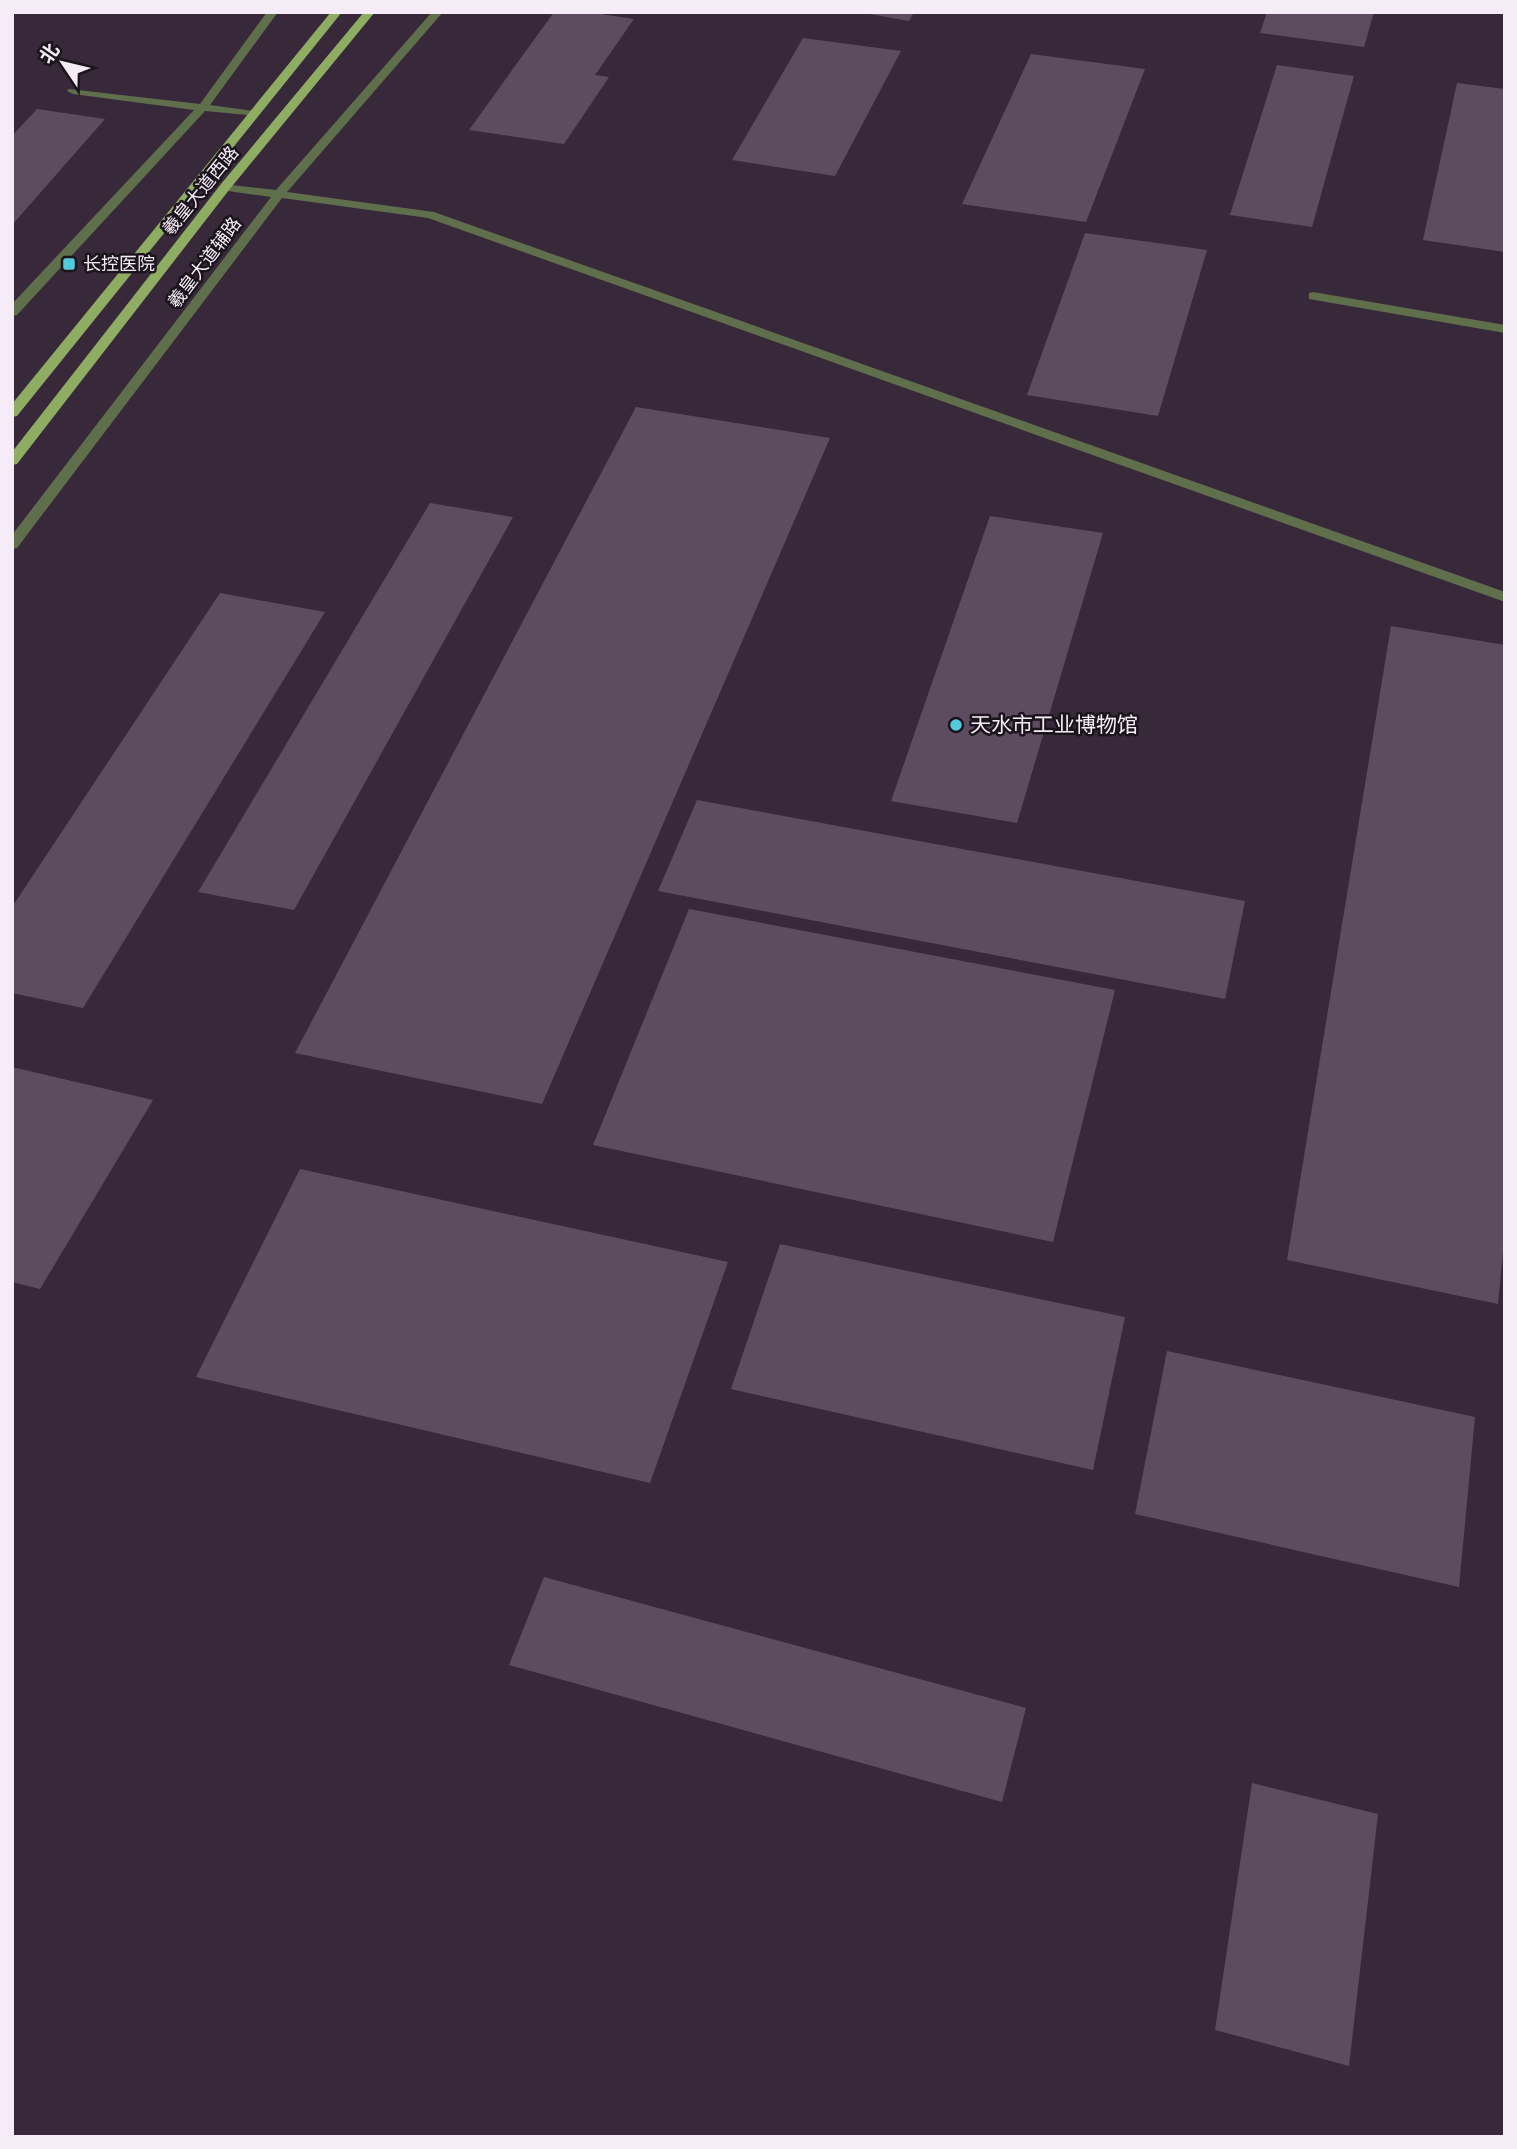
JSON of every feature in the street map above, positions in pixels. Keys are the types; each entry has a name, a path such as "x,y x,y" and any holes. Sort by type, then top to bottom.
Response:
{"main road":[{"name":"羲皇大道西路","path":"12,413 337,12"},
{"name":"羲皇大道西路","path":"12,461 225,187 370,12"}],"lane":[{"path":"12,312 203,107 273,12"},
{"name":"羲皇大道辅路","path":"12,545 279,194 438,12"},
{"path":"73,90 254,114"},
{"path":"225,187 430,215 1505,597"},
{"path":"1313,296 1505,329"}],"building":[{"path":"554,12 587,12 634,19 595,75 609,77 564,144 469,130"},
{"path":"859,12 914,12 909,21"},
{"path":"1267,12 1374,12 1364,47 1260,33"},
{"path":"803,38 901,51 835,176 732,160"},
{"path":"1031,54 1145,69 1086,222 962,204"},
{"path":"1277,65 1354,76 1312,227 1230,215"},
{"path":"1457,83 1505,89 1505,252 1423,240"},
{"path":"37,109 105,119 12,225 12,136"},
{"path":"1085,233 1207,250 1158,416 1027,395"},
{"path":"636,407 830,438 542,1104 295,1053"},
{"path":"430,503 513,517 294,910 198,892"},
{"path":"990,516 1103,533 1017,823 891,801"},
{"path":"220,593 325,612 83,1008 12,993 12,907"},
{"path":"1391,626 1505,645 1505,1230 1498,1304 1287,1260"},
{"path":"697,800 1245,901 1225,999 658,891"},
{"path":"689,909 1115,990 1053,1242 593,1145"},
{"path":"12,1067 153,1100 40,1289 12,1282"},
{"path":"300,1169 728,1262 650,1483 196,1377"},
{"path":"780,1244 1125,1317 1093,1470 731,1389"},
{"path":"1167,1351 1475,1417 1459,1587 1135,1514"},
{"path":"544,1577 1026,1708 1002,1802 509,1665"},
{"path":"1252,1783 1378,1814 1349,2066 1215,2030"}],"place":[{"name":"长控医院","path":"69,264"},
{"name":"天水市工业博物馆","path":"956,725"}]}
